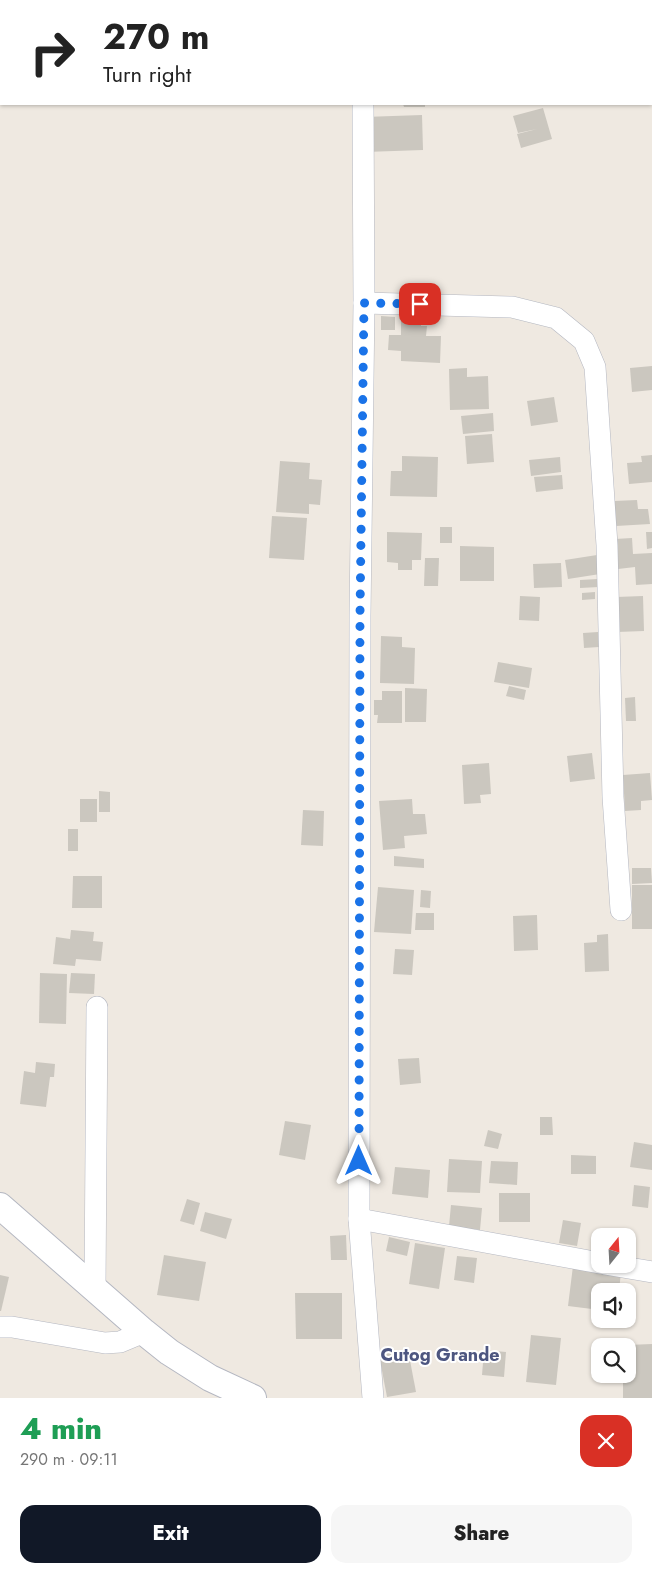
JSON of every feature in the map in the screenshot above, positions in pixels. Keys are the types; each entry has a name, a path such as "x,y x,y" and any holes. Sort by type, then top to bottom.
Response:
{"street":[{"path":"363,105 364,303 360,615 359,1219 373,1398"},
{"path":"364,303 512,307 556,318 584,341 595,367 607,545 614,797 621,910"},
{"path":"95,1289 98,1007"},
{"path":"0,1206 169,1352 210,1378 253,1398"},
{"path":"359,1219 591,1261"},
{"path":"636,1269 652,1272"},
{"path":"0,1327 12,1327 105,1343 120,1342 144,1332"}],"building":[{"path":"403,105 425,105 425,107 404,107"},
{"path":"543,108 552,139 521,148 517,134 537,129 518,133 513,116"},
{"path":"422,115 423,150 365,152 364,117"},
{"path":"381,316 395,317 395,330 381,330"},
{"path":"401,320 421,321 421,326 427,326 426,336 441,336 440,363 401,361 401,351 388,350 389,335 401,335"},
{"path":"652,366 652,390 632,392 630,368"},
{"path":"467,368 467,377 488,376 489,409 450,410 449,369"},
{"path":"554,397 558,422 531,426 527,401"},
{"path":"493,413 494,431 463,434 461,416"},
{"path":"492,434 494,462 467,464 465,436"},
{"path":"652,455 652,482 629,484 627,463 642,462 641,456"},
{"path":"402,456 438,457 437,497 390,496 391,471 402,471"},
{"path":"560,457 561,472 531,476 529,460"},
{"path":"280,461 310,463 309,479 322,480 320,505 309,504 309,514 276,512"},
{"path":"562,475 563,489 536,492 534,477"},
{"path":"637,500 638,509 648,509 650,524 616,526 614,501"},
{"path":"272,516 307,518 304,560 269,558"},
{"path":"440,527 452,527 452,543 440,543"},
{"path":"387,532 422,533 421,560 412,560 412,570 398,570 398,563 387,562"},
{"path":"646,532 652,532 652,548 647,549"},
{"path":"632,538 633,554 652,553 652,584 636,585 635,567 618,569 615,539"},
{"path":"460,546 494,547 494,581 460,581"},
{"path":"597,555 600,574 568,579 565,560"},
{"path":"425,558 439,558 438,586 424,586"},
{"path":"561,563 562,587 534,588 533,564"},
{"path":"598,579 599,587 580,588 580,580"},
{"path":"595,592 595,599 582,600 582,593"},
{"path":"520,596 540,597 539,621 519,620"},
{"path":"643,596 644,631 617,632 616,597"},
{"path":"598,632 599,647 584,648 583,633"},
{"path":"381,636 402,637 402,647 415,648 414,684 380,683"},
{"path":"498,662 532,668 529,688 494,682"},
{"path":"509,686 526,690 524,700 506,696"},
{"path":"405,688 427,689 426,722 405,722"},
{"path":"382,691 402,691 402,723 377,723 378,715 374,715 374,700 382,700"},
{"path":"635,697 636,721 626,721 625,698"},
{"path":"592,753 595,779 570,782 567,756"},
{"path":"489,763 491,794 480,795 481,803 464,804 462,765"},
{"path":"650,773 652,800 641,801 641,810 625,811 623,775"},
{"path":"99,791 110,792 110,812 99,812"},
{"path":"80,799 97,799 97,822 80,822"},
{"path":"412,799 413,814 425,814 427,834 404,836 405,848 383,850 379,801"},
{"path":"303,810 324,811 323,846 301,845"},
{"path":"68,829 78,829 78,851 68,851"},
{"path":"394,856 424,859 424,868 394,866"},
{"path":"632,868 651,868 652,883 632,884"},
{"path":"73,876 102,876 102,908 72,908"},
{"path":"632,885 652,885 652,929 632,929"},
{"path":"378,887 414,890 411,934 374,932"},
{"path":"421,890 431,891 430,908 420,907"},
{"path":"416,913 434,913 434,930 415,930"},
{"path":"537,915 538,950 514,951 513,916"},
{"path":"71,930 94,932 93,941 103,942 101,961 76,959 75,966 53,964 56,937 70,939"},
{"path":"608,934 609,971 585,972 584,943 597,942 597,935"},
{"path":"395,949 414,950 412,975 393,974"},
{"path":"40,973 67,974 66,1024 39,1023"},
{"path":"71,973 95,974 94,994 69,993"},
{"path":"419,1058 421,1083 400,1085 398,1059"},
{"path":"36,1062 55,1064 54,1077 50,1077 46,1107 20,1104 24,1071 35,1073"},
{"path":"540,1117 552,1117 553,1135 540,1135"},
{"path":"285,1121 311,1125 305,1160 279,1155"},
{"path":"488,1130 502,1134 498,1149 484,1146"},
{"path":"634,1142 652,1145 652,1170 630,1167"},
{"path":"571,1155 596,1156 596,1174 571,1174"},
{"path":"449,1159 482,1161 480,1193 447,1192"},
{"path":"491,1161 518,1162 517,1185 489,1183"},
{"path":"395,1167 430,1170 428,1198 392,1194"},
{"path":"634,1185 650,1187 648,1208 632,1206"},
{"path":"499,1193 530,1193 530,1222 499,1222"},
{"path":"187,1199 200,1203 194,1225 180,1221"},
{"path":"451,1205 482,1208 480,1230 449,1226"},
{"path":"205,1212 232,1219 226,1239 200,1231"},
{"path":"563,1220 581,1223 577,1246 559,1243"},
{"path":"346,1235 347,1260 331,1260 330,1236"},
{"path":"389,1237 410,1242 407,1256 386,1251"},
{"path":"415,1243 445,1248 439,1289 409,1284"},
{"path":"164,1255 206,1262 199,1301 157,1295"},
{"path":"457,1256 477,1258 474,1283 454,1280"},
{"path":"573,1266 591,1268 591,1273 621,1273 620,1283 591,1283 591,1309 568,1306"},
{"path":"0,1275 9,1277 1,1311 0,1311"},
{"path":"295,1293 342,1293 342,1339 296,1339"},
{"path":"531,1335 561,1338 556,1385 526,1382"},
{"path":"652,1344 652,1398 623,1398 623,1383 636,1383 636,1345"},
{"path":"408,1350 416,1392 387,1397 379,1355"},
{"path":"484,1350 506,1352 504,1377 482,1375"}],"district":[{"name":"Cutog Grande","path":"440,1355"}],"route":[{"path":"359,1161 360,615 364,303 420,304"}]}
